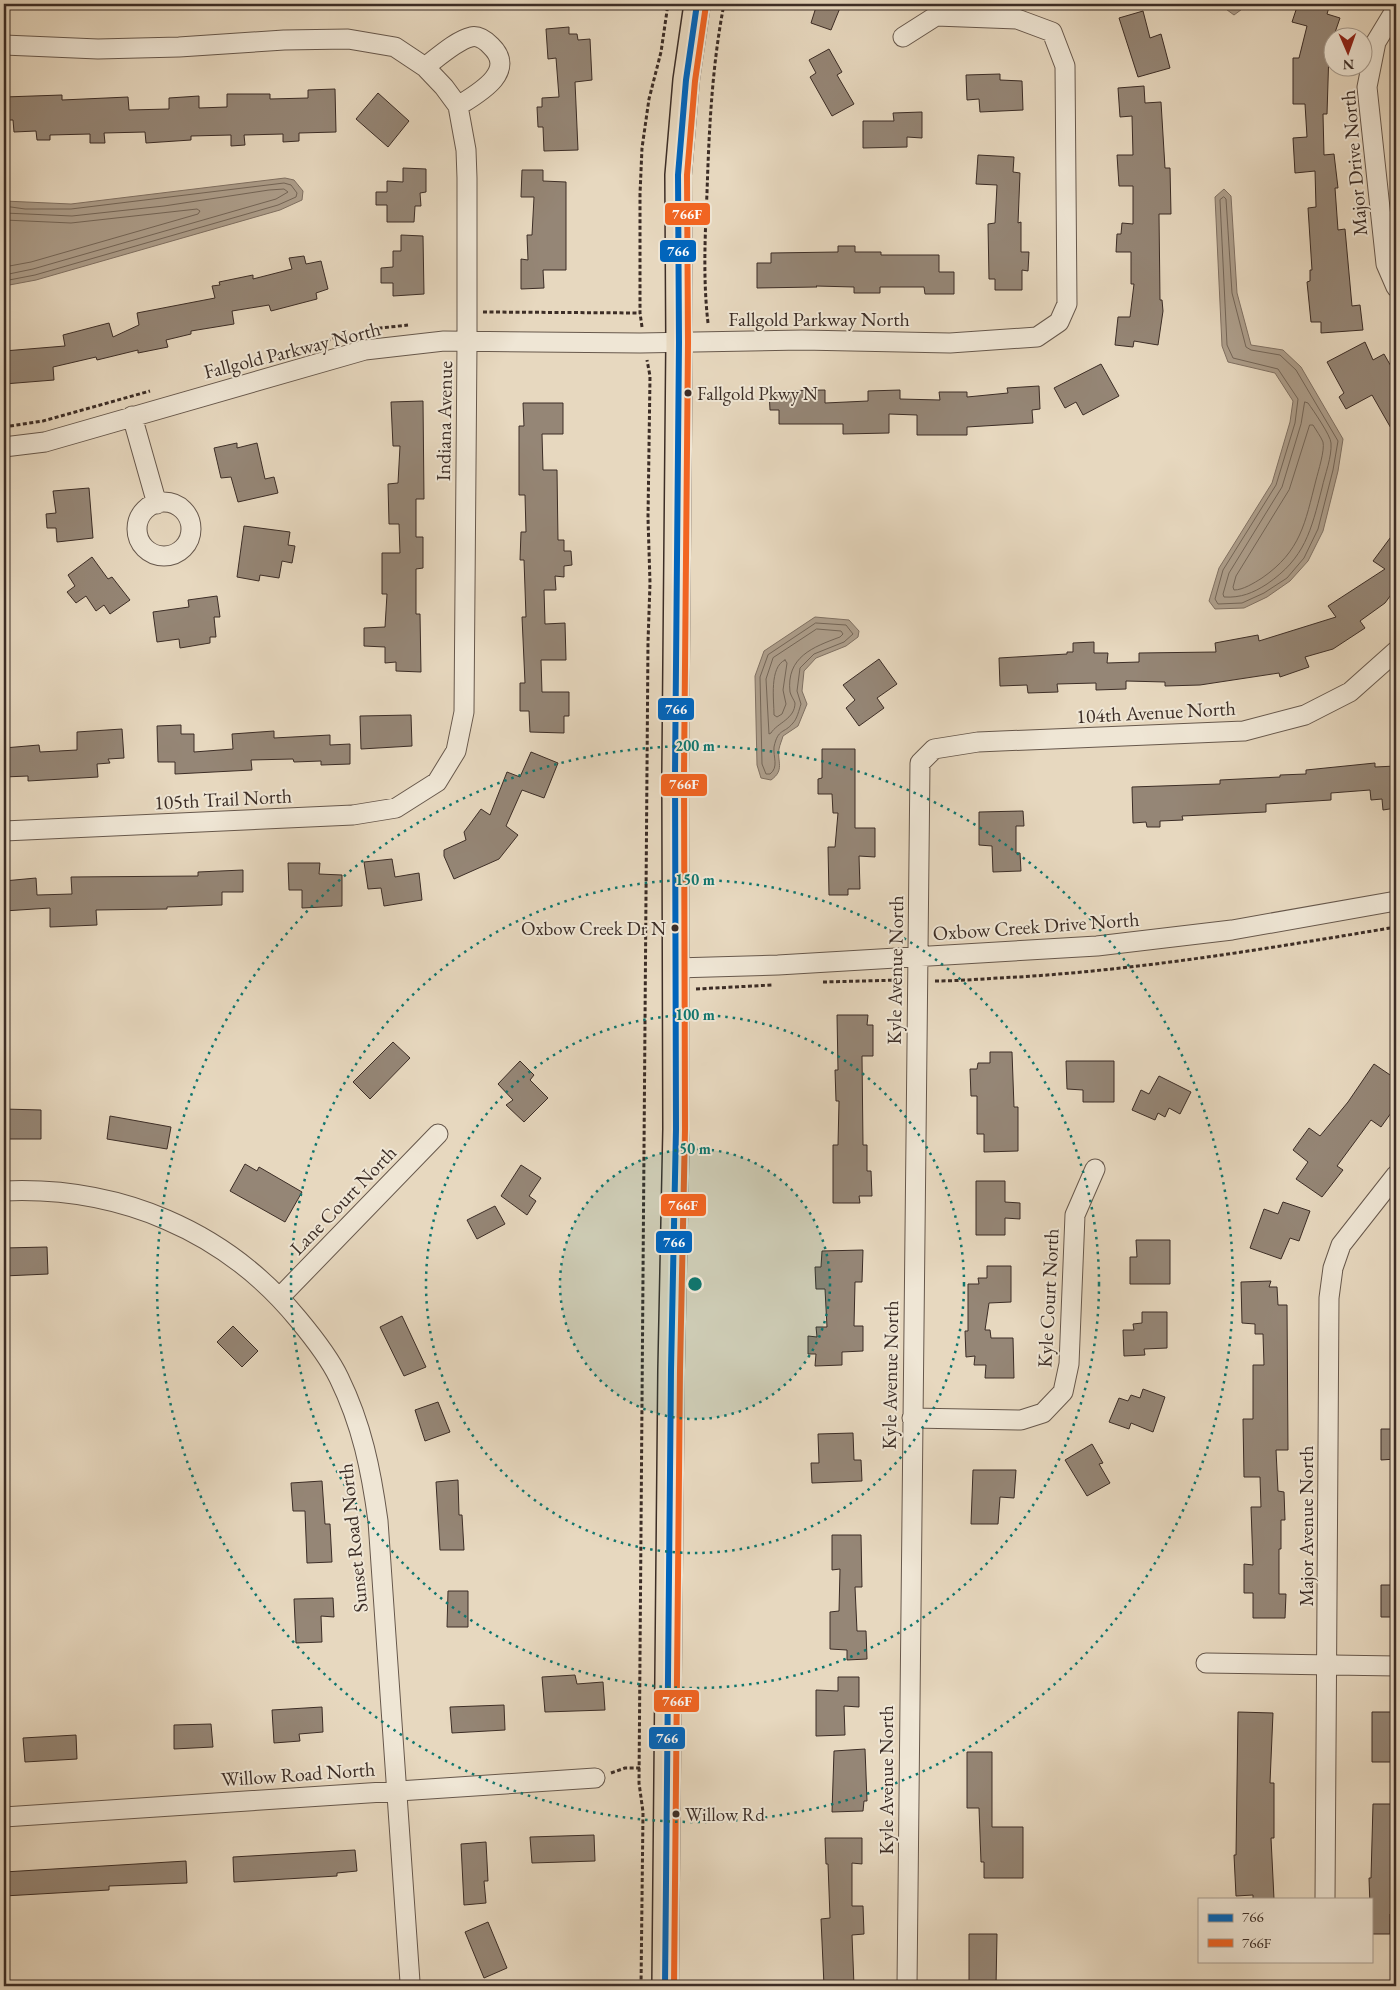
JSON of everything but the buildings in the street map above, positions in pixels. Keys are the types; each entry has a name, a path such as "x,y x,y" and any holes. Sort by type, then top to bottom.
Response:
{"main road":[{"path":"666,1986 670,1389 676,1129 675,756 679,342 678,174 686,80 697,4"}],"street":[{"name":"Major Drive North","path":"1396,9 1376,42 1367,87 1386,264 1396,287"},
{"name":"Fallgold Parkway North","path":"4,447 45,442 365,350 444,341 467,343 640,344 802,340 950,343 1037,337 1058,322 1067,304 1066,66 1052,32 1017,19 936,16 903,38"},
{"path":"425,67 455,45 472,37 484,40 496,51 500,63 497,76 485,89 458,106"},
{"name":"Indiana Avenue","path":"4,45 107,48 179,47 284,40 348,39 395,47 425,67 444,87 458,106 466,150 467,343 464,712 456,752 436,782"},
{"path":"132,416 158,504"},
{"name":"104th Avenue North","path":"920,763 934,749 978,742 1244,731 1304,715 1350,692 1392,663"},
{"name":"Kyle Avenue North","path":"907,1986 920,763"},
{"name":"105th Trail North","path":"4,831 353,815 396,808 436,782"},
{"name":"Oxbow Creek Drive North","path":"676,968 778,965 1051,950 1241,928 1396,901"},
{"name":"Lane Court North","path":"280,1297 438,1134"},
{"name":"Kyle Court North","path":"912,1418 1021,1420 1043,1413 1063,1392 1070,1364 1075,1215 1095,1169"},
{"name":"Major Avenue North","path":"1325,1898 1329,1298 1333,1268 1341,1245 1396,1175"},
{"name":"Sunset Road North","path":"4,1191 58,1192 108,1199 155,1214 201,1236 243,1263 280,1297 311,1335 339,1377 358,1423 371,1471 378,1520 410,1982"},
{"path":"1206,1663 1396,1666"},
{"name":"Willow Road North","path":"4,1817 595,1778"}],"path":[{"path":"640,313 642,148 649,99 661,52 668,4"},
{"path":"708,323 705,252 709,131 719,32 724,4"},
{"path":"641,1986 643,1812 640,1768 640,1535 650,583 648,518 650,376"},
{"path":"937,981 1072,974 1132,968 1289,946 1396,927"},
{"path":"595,1778 625,1768 640,1768"}],"water":[{"path":"1219,4 1249,4 1234,15"},
{"path":"285,178 294,180 303,191 302,200 280,210 36,280 4,286 4,201 71,204"},
{"path":"1224,189 1231,196 1237,293 1251,345 1283,350 1301,367 1343,439 1338,471 1323,531 1308,561 1290,581 1267,597 1244,608 1215,609 1209,601 1219,568 1272,483 1290,422 1293,401 1275,373 1228,362 1222,346 1215,197"},
{"path":"815,617 849,620 859,631 858,637 846,646 816,658 804,671 802,691 807,704 798,726 783,736 779,749 780,766 778,773 771,780 761,778 757,765 755,676 764,651"}],"transit line":[{"name":"766","path":"665,1986 671,1370 676,1129 675,774 679,342 678,175 686,80 697,4"},
{"name":"766F","path":"674,1986 680,1370 685,1129 684,774 688,342 687,175 695,81 706,5"}],"place":[{"name":"Fallgold Pkwy N","path":"688,393"},
{"name":"Oxbow Creek Dr N","path":"675,928"},
{"name":"Willow Rd","path":"676,1814"}]}
